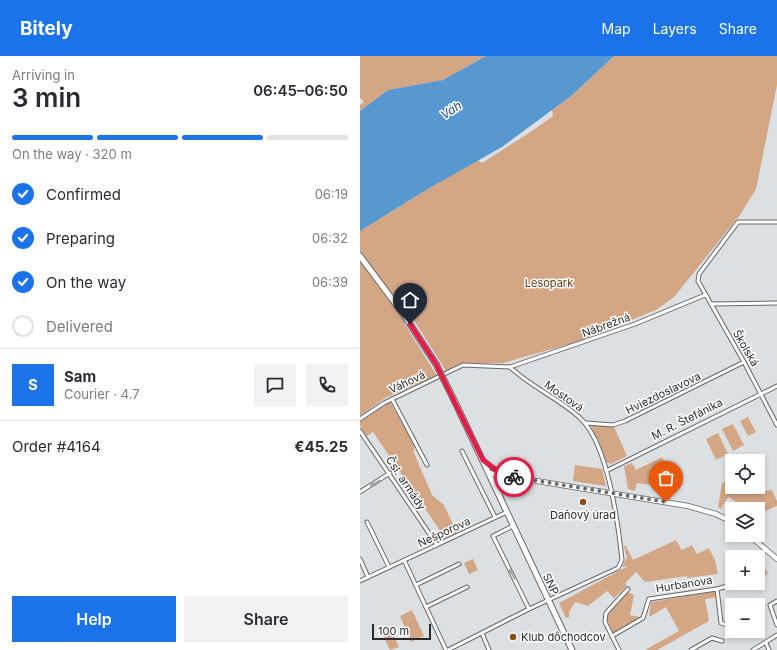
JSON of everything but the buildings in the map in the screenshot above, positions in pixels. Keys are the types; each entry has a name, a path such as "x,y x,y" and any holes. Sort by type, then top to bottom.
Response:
{"main road":[{"name":"SNP","path":"360,256 386,290 436,364 483,460 506,512 572,650"},
{"path":"483,460 502,475"},
{"path":"488,473 699,508 725,518"},
{"path":"500,499 499,492 501,482 509,476"},
{"path":"757,542 777,559"}],"street":[{"name":"Školská","path":"777,222 738,222 699,274 698,281 744,362 777,425"},
{"name":"Nábrežná","path":"510,367 635,324 706,295"},
{"path":"711,304 777,303"},
{"name":"Hviezdoslavova","path":"586,423 613,426 744,362"},
{"name":"Váhová","path":"360,419 392,399 463,365 510,367"},
{"name":"Mostová","path":"447,650 529,609 618,568 622,560 612,493 596,441 586,423 570,409 524,380 510,367"},
{"name":"M. R. Štefánika","path":"606,471 777,386"},
{"path":"392,399 428,465"},
{"name":"Čsl. armády","path":"360,431 390,473 437,545"},
{"path":"462,452 496,517"},
{"path":"360,492 390,473"},
{"name":"Nešporova","path":"360,581 506,512"},
{"path":"367,522 389,567"},
{"path":"513,526 493,536 529,609"},
{"path":"360,559 368,577"},
{"path":"404,560 447,650"},
{"path":"416,585 459,564"},
{"path":"426,607 467,587"},
{"name":"Hurbanova","path":"612,636 644,618 649,599 725,587"},
{"path":"619,650 605,622 606,613 628,589"},
{"path":"717,589 721,623 725,624"},
{"path":"545,594 555,598"},
{"path":"777,601 770,605 777,625"},
{"path":"482,633 489,650"},
{"path":"753,650 777,635"},
{"path":"691,650 712,638 722,641"},
{"path":"766,643 769,650"}],"green space":[{"path":"360,56 486,56 443,80 388,90 360,111 360,105 364,102 360,98"},
{"name":"Lesopark","path":"614,56 777,56 777,85 756,189 740,215 674,297 656,310 577,342 503,363 461,363 446,371 412,317 404,323 437,376 385,398 360,416 360,231 478,160 482,163 532,131 553,116 552,110 571,96"},
{"path":"390,402 414,444 414,453 432,495 444,505 457,533 445,538 373,432 367,436 360,426 360,421"},
{"path":"748,417 756,432 748,436 740,421"},
{"path":"733,424 744,445 733,451 722,429"},
{"path":"591,425 614,427 627,456 611,464 606,462"},
{"path":"718,433 728,454 725,454 725,456 716,460 706,439"},
{"path":"662,457 674,479 673,488 637,483 635,491 628,489 624,466 632,463 636,470"},
{"path":"575,465 602,469 606,486 573,481"},
{"path":"725,481 725,494 765,494 765,491 772,490 777,501 777,506 765,511 765,502 735,502 728,497 721,509 718,507 722,484"},
{"path":"676,540 682,550 692,545 697,554 709,548 715,560 718,574 687,578 687,576 645,582 636,572 625,583 627,586 614,598 607,591 588,606 575,602 569,612 569,617 566,618 559,603 628,566 622,567 627,558 624,546 626,546 633,560"},
{"path":"473,559 478,570 469,574 464,563"},
{"path":"765,568 768,574 765,576"},
{"path":"716,591 717,597 705,599 709,621 657,650 645,650 679,631 666,607 649,617 651,602"},
{"path":"628,592 634,595 630,615 640,617 613,634 607,619 608,614"},
{"path":"412,610 424,636 411,642 400,616"},
{"path":"390,627 399,647 390,650 381,631"}],"water":[{"name":"Váh","path":"486,56 614,56 571,96 502,147 426,190 360,231 360,111 388,90 443,80"}],"way so far":[{"path":"514,477 666,502"}],"place":[{"name":"Daňový úrad","path":"583,502"},
{"name":"Klub dôchodcov","path":"513,637"}],"route":[{"path":"410,324 436,364 483,460 502,475 514,477"}]}
